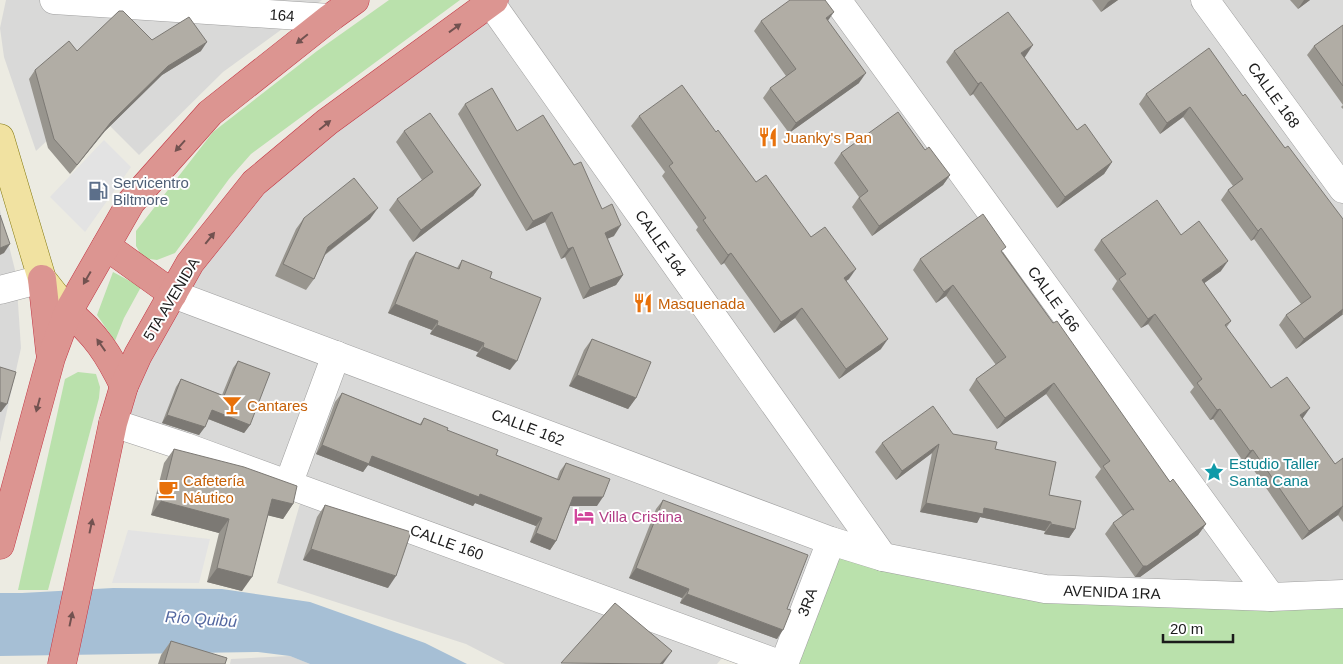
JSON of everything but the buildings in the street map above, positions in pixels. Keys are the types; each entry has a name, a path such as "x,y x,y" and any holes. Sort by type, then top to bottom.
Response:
{"highway":[{"path":"0,545 51,358 68,312 131,202 210,113 330,18 356,0"},
{"name":"5TA AVENIDA","path":"62,664 113,423 124,386 138,354 190,263 254,183 327,122 492,1"},
{"path":"106,246 173,294"},
{"path":"42,279 51,358"},
{"path":"68,312 84,324 99,342 124,386"}],"main road":[{"path":"0,138 42,279 68,312"}],"street":[{"name":"164","path":"54,0 330,18"},
{"name":"CALLE 166","path":"837,0 1271,597"},
{"name":"CALLE 168","path":"1205,0 1343,190"},
{"name":"CALLE 164","path":"492,1 883,557"},
{"path":"0,290 42,279"},
{"name":"CALLE 162","path":"173,294 830,541 883,557"},
{"path":"288,484 336,356"},
{"name":"CALLE 160","path":"113,423 186,447 779,664"},
{"name":"3RA","path":"784,664 830,541"},
{"name":"AVENIDA 1RA","path":"883,557 1045,589 1271,597 1343,594"}],"shaded area":[{"path":"6,0 322,0 223,72 139,155 87,103 36,151 4,57 0,28"},
{"path":"494,0 1343,0 1343,594 784,664 731,647 717,664 505,664 466,644 277,583 304,490 113,423 173,294 254,183"},
{"path":"104,140 131,167 85,232 50,197"},
{"path":"0,210 16,274 21,348 0,442"},
{"path":"128,530 210,539 199,583 112,583"},
{"path":"290,656 310,664 230,664 231,659"}],"green space":[{"path":"389,0 460,0 251,154 229,179 175,253 157,260 143,258 136,246 136,231 213,132 317,51"},
{"path":"113,272 141,287 124,318 115,341 97,315"},
{"path":"78,372 96,374 100,387 99,398 48,590 18,590 65,379"},
{"path":"831,541 1045,589 1343,594 1343,664 784,664"}],"water":[{"name":"Río Quibú","path":"113,588 222,589 310,602 425,643 467,664 310,664 290,656 258,652 0,656 0,593"}],"place":[{"name":"Juanky's Pan","path":"768,137"},
{"name":"Servicentro Biltmore","path":"98,191"},
{"name":"Masquenada","path":"643,303"},
{"name":"Cantares","path":"232,405"},
{"name":"Estudio Taller Santa Cana","path":"1214,472"},
{"name":"Cafetería Náutico","path":"168,489"},
{"name":"Villa Cristina","path":"584,516"}]}
